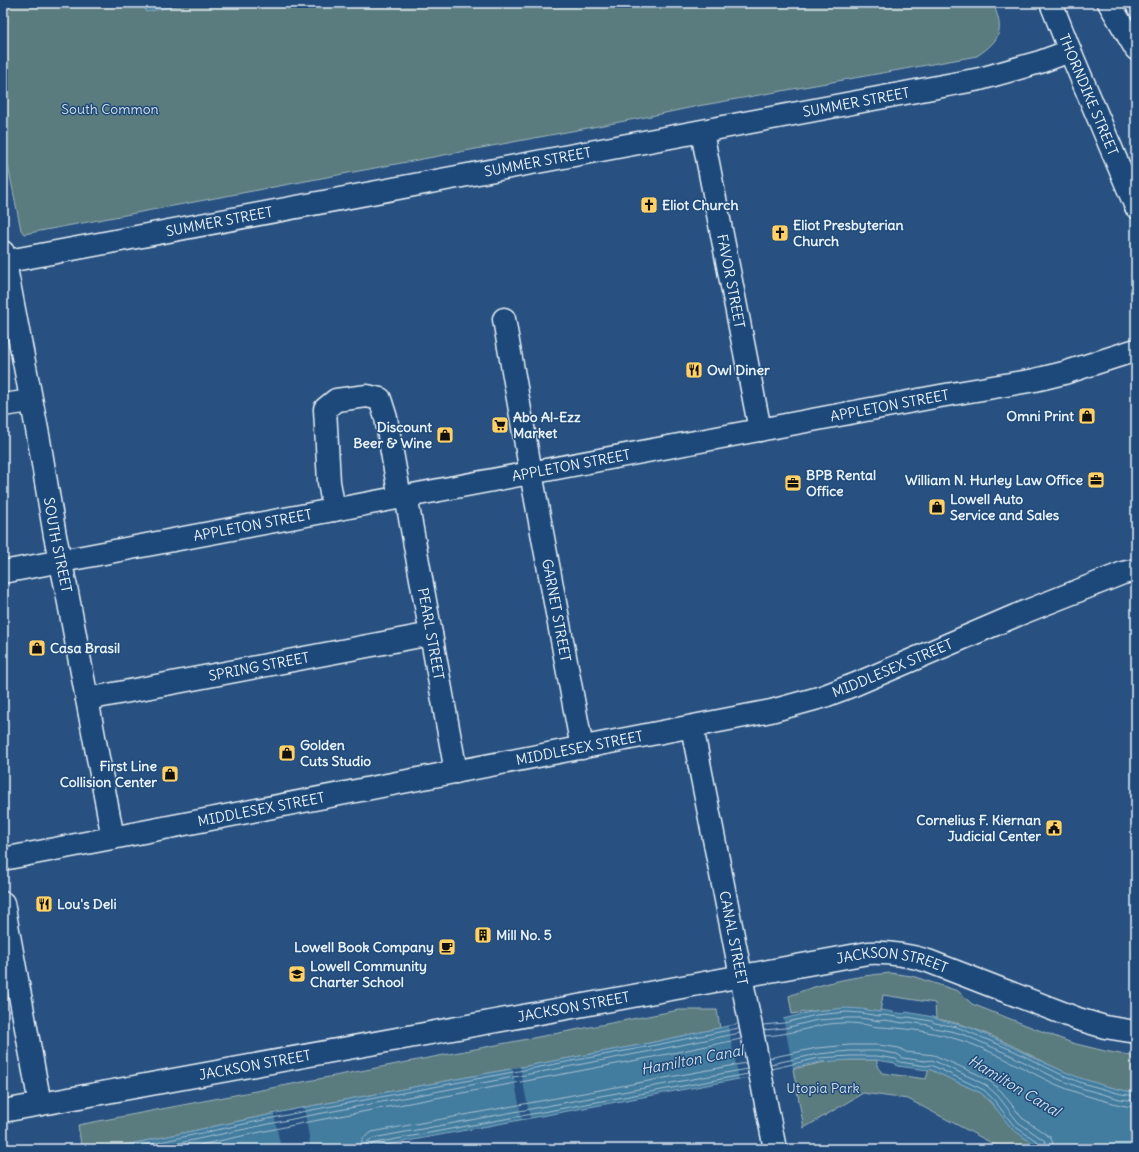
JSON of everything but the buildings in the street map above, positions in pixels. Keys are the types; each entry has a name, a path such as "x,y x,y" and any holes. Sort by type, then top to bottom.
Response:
{"street":[{"name":"THORNDIKE STREET","path":"1052,3 1070,51 1136,208"},
{"path":"1108,3 1136,49"},
{"name":"SUMMER STREET","path":"4,259 702,132 980,79 1040,62 1070,51"},
{"name":"FAVOR STREET","path":"702,132 760,430"},
{"name":"SOUTH STREET","path":"4,259 113,838"},
{"name":"GARNET STREET","path":"504,318 582,748"},
{"name":"APPLETON STREET","path":"3,572 940,396 1035,380 1064,373 1136,350"},
{"name":"PEARL STREET","path":"334,510 329,482 325,410 336,400 367,396 380,399 386,418 431,634 456,772"},
{"path":"3,405 31,400"},
{"name":"MIDDLESEX STREET","path":"3,859 771,712 822,697 894,669 1017,615 1123,573 1136,570"},
{"name":"SPRING STREET","path":"87,699 431,634"},
{"name":"CANAL STREET","path":"692,727 775,1149"},
{"path":"3,903 40,1104"},
{"name":"JACKSON STREET","path":"3,1111 855,954 881,952 904,954 946,967 1078,1019 1104,1027 1136,1032"}],"green space":[{"name":"South Common","path":"3,3 993,3 999,20 999,27 996,39 977,56 698,106 24,234 21,230 3,141"},
{"path":"890,973 912,976 958,991 972,1004 1072,1043 1136,1057 1136,1093 1078,1078 984,1033 952,1022 936,1019 935,1003 883,995 880,1012 869,1010 836,1009 792,1014 789,996 813,987 838,981"},
{"path":"679,1010 717,1010 720,1028 645,1044 301,1108 107,1149 66,1149 81,1145 78,1125"},
{"name":"Utopia Park","path":"835,1060 877,1060 877,1066 882,1073 926,1079 929,1069 934,1071 981,1093 1022,1136 1041,1149 1003,1149 908,1099 863,1093 804,1128 793,1069"}],"water":[{"path":"144,3 181,3 181,5 146,12"},
{"name":"Hamilton Canal","path":"846,1008 880,1012 881,1010 904,1014 906,1012 933,1017 971,1028 1072,1075 1099,1084 1136,1093 1136,1149 1041,1149 1012,1129 991,1102 981,1093 929,1069 897,1066 895,1063 877,1060 850,1060 820,1062 739,1079 365,1149 107,1149 301,1108 645,1044 728,1026 783,1019 815,1011"}],"pier":[{"path":"783,1017 793,1069 739,1079 728,1026"},
{"path":"520,1067 530,1118 522,1119 512,1068"},
{"path":"304,1108 311,1149 281,1149 274,1114"}],"place":[{"name":"Eliot Church","path":"649,205"},
{"name":"Eliot Presbyterian Church","path":"780,233"},
{"name":"Owl Diner","path":"694,370"},
{"name":"Omni Print","path":"1087,416"},
{"name":"Abo Al-Ezz Market","path":"500,425"},
{"name":"Discount Beer & Wine","path":"445,435"},
{"name":"William N. Hurley Law Office","path":"1096,480"},
{"name":"BPB Rental Office","path":"793,483"},
{"name":"Lowell Auto Service and Sales","path":"937,507"},
{"name":"Casa Brasil","path":"37,648"},
{"name":"Golden Cuts Studio","path":"287,753"},
{"name":"First Line Collision Center","path":"170,774"},
{"name":"Cornelius F. Kiernan Judicial Center","path":"1054,828"},
{"name":"Lou's Deli","path":"44,904"},
{"name":"Mill No. 5","path":"483,935"},
{"name":"Lowell Book Company","path":"447,947"},
{"name":"Lowell Community Charter School","path":"297,974"}]}
